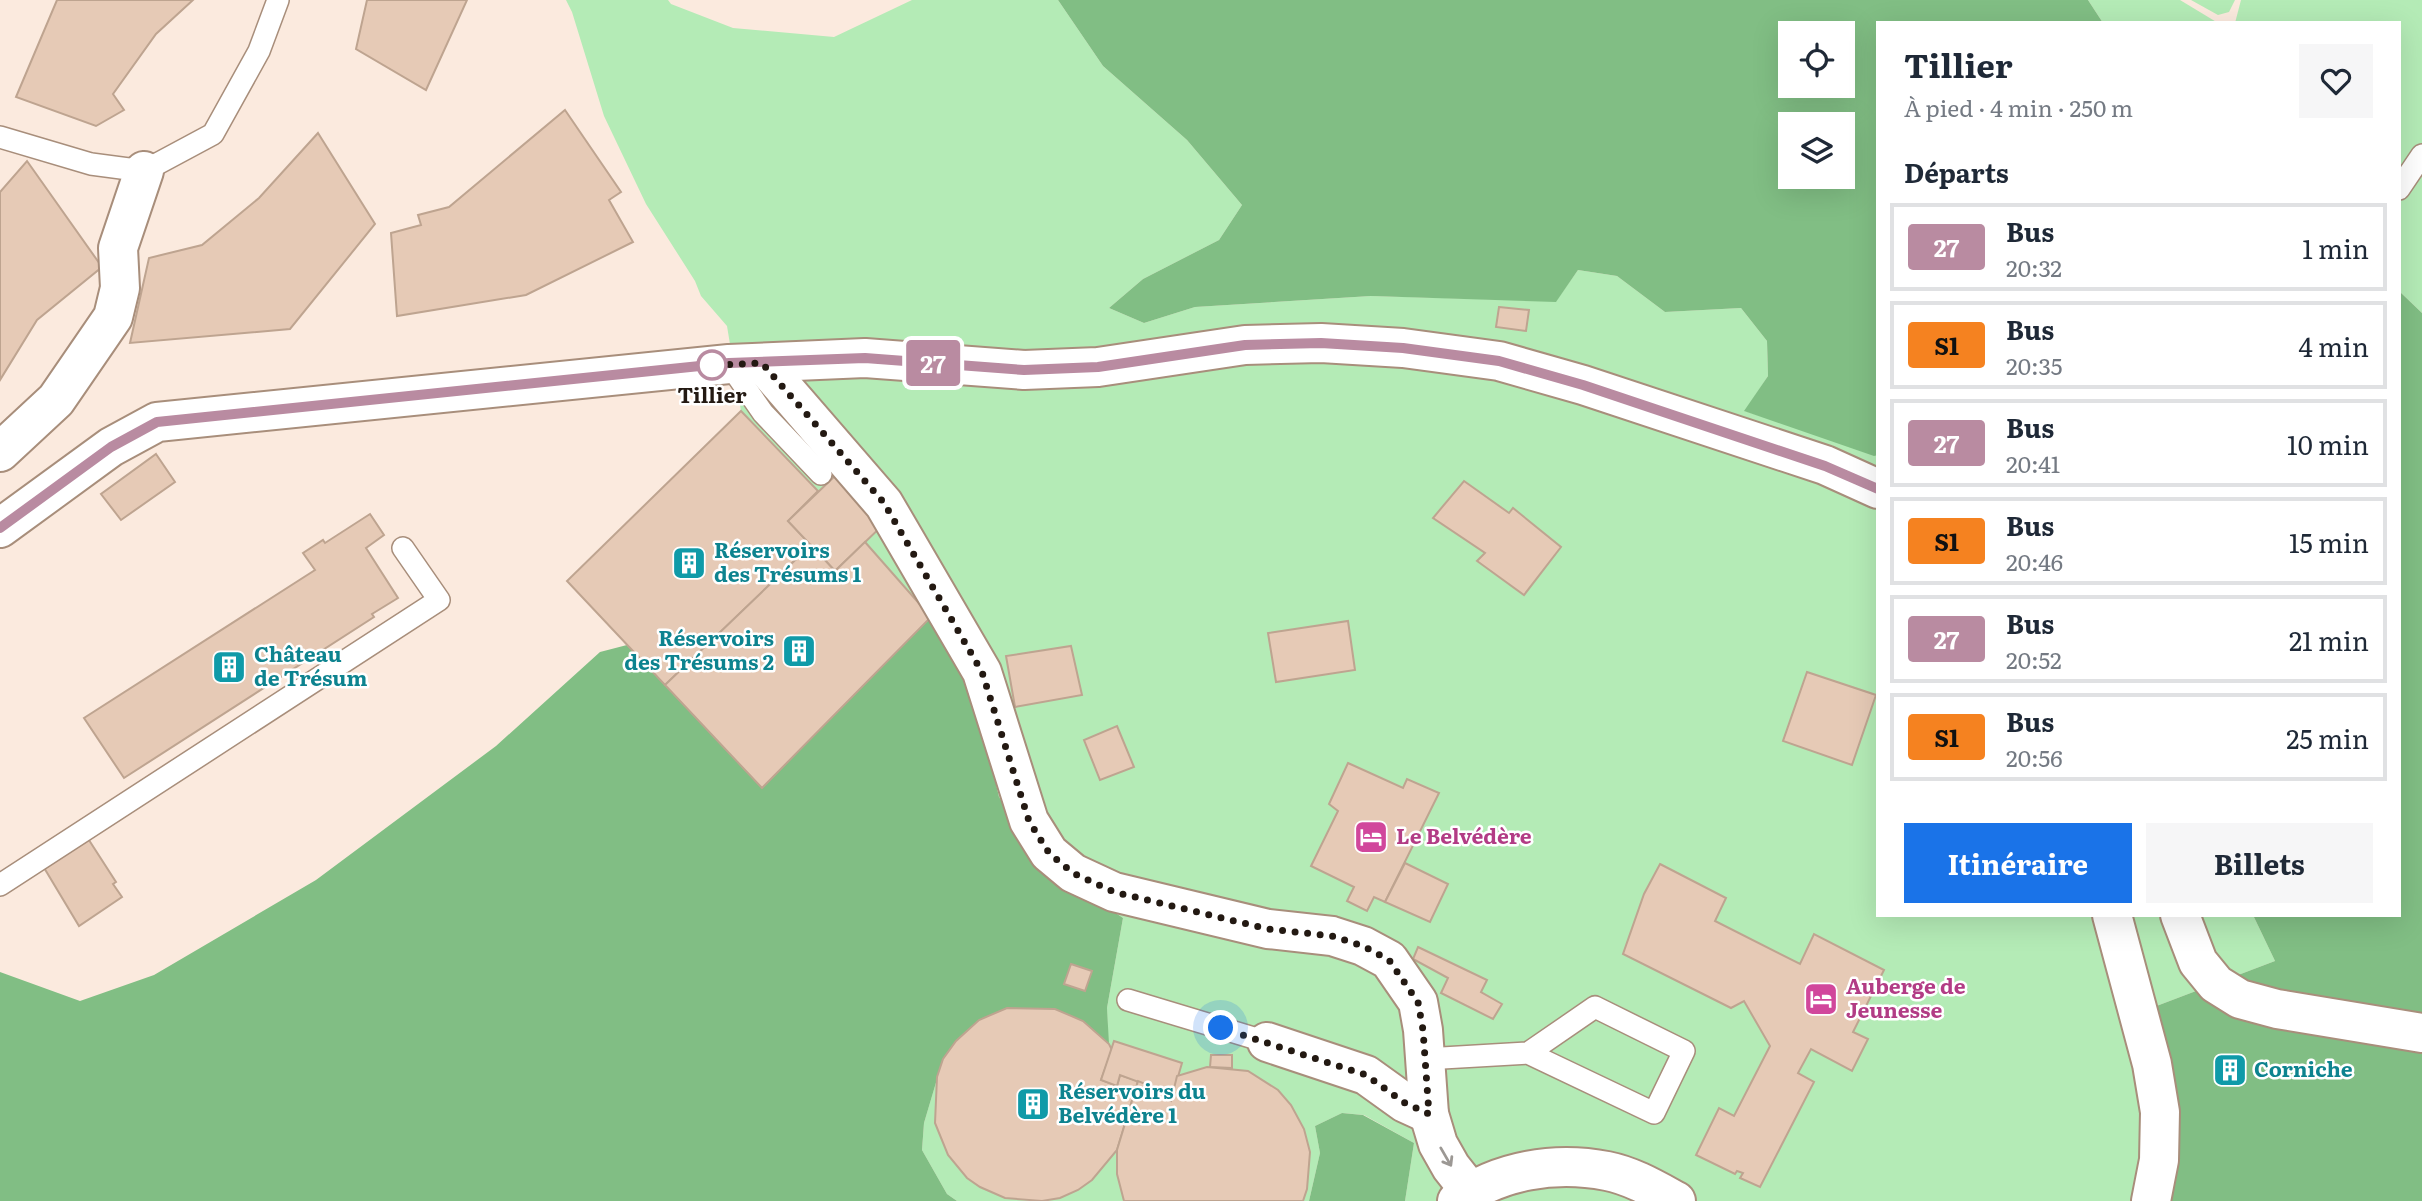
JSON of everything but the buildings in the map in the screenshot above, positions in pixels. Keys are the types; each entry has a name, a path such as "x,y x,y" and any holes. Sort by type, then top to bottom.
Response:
{"main road":[{"path":"0,452 56,400 113,317 120,288 118,248 144,171"},
{"path":"0,528 111,447 157,422 746,363 865,358 1024,370 1098,367 1245,345 1321,343 1403,348 1499,361 1825,466 1876,488"},
{"path":"746,363 884,503 982,672 1029,821 1049,853 1073,873 1114,892 1268,929 1332,936 1363,946 1389,960 1418,1002 1429,1114 1438,1144 1463,1196 1500,1177 1532,1169 1568,1167 1639,1181 1676,1201"},
{"path":"2113,917 2152,1064 2160,1112 2159,1160 2151,1201"},
{"path":"2181,917 2198,962 2216,984 2240,999 2277,1009 2422,1033"},
{"path":"1267,1042 1366,1075 1405,1103 1429,1114"}],"lane":[{"path":"0,137 91,164 144,171 213,134 259,51 278,0"},
{"path":"2401,185 2422,155"},
{"path":"746,363 763,413 821,474"},
{"path":"0,885 439,600 403,548"},
{"path":"1129,1000 1267,1042"},
{"path":"1425,1059 1528,1053 1654,1113 1684,1051 1595,1007 1528,1053"}],"green space":[{"path":"566,0 668,0 671,4 733,28 834,37 912,0 1058,0 1103,66 1187,140 1242,205 1219,240 1143,279 1109,308 1144,323 1195,307 1371,296 1556,301 1578,270 1617,276 1665,312 1741,308 1767,341 1768,376 1745,411 1876,454 1876,917 2254,917 2275,961 2146,1010 2165,1201 1405,1201 1414,1143 1364,1115 1342,1113 1315,1126 1320,1153 1309,1201 957,1201 947,1194 922,1150 924,1123 943,1059 1055,1009 1083,1021 1108,1043 1107,1008 1123,918 1104,905 1024,835 999,797 978,706 931,617 762,788 567,581 741,411 727,326 701,296 695,281 646,204 604,116"},
{"path":"1058,0 2088,0 2102,21 1876,21 1874,456 1744,411 1768,376 1767,341 1741,308 1665,312 1617,276 1578,270 1556,302 1371,296 1195,307 1144,323 1109,308 1143,279 1219,240 1242,205 1187,140 1103,66"},
{"path":"2088,0 2180,0 2215,21 2102,21"},
{"path":"2191,0 2235,0 2229,12 2218,15"},
{"path":"2241,0 2422,0 2422,313 2401,293 2401,21 2236,21"},
{"path":"2401,293 2422,313 2422,1201 2165,1201 2146,1010 2275,961 2254,917 2401,917"},
{"path":"931,617 978,706 999,797 1024,835 1104,905 1123,918 1107,1008 1109,1044 1083,1021 1055,1009 943,1059 924,1123 922,1150 947,1194 957,1201 0,1201 0,972 80,1001 154,975 316,880 496,746 600,652 627,645 762,787"},
{"path":"1342,1113 1363,1115 1414,1143 1405,1201 1309,1201 1320,1153 1315,1126"}],"bus line":[{"name":"27","path":"0,528 111,447 157,422 729,363 865,358 1024,370 1098,367 1245,345 1321,343 1403,348 1499,361 1583,385 1825,466 1876,488"}],"place":[{"name":"Tillier","path":"712,365"},
{"name":"Réservoirs des Trésums 1","path":"689,563"},
{"name":"Réservoirs des Trésums 2","path":"799,651"},
{"name":"Château de Trésum","path":"229,667"},
{"name":"Le Belvédère","path":"1371,837"},
{"name":"Auberge de Jeunesse","path":"1821,999"},
{"name":"Corniche","path":"2230,1070"},
{"name":"Réservoirs du Belvédère 1","path":"1033,1104"}],"route":[{"path":"712,365 702,366 762,363 884,503 982,672 1029,821 1049,853 1073,873 1114,892 1268,929 1332,936 1363,946 1389,960 1418,1002 1423,1030 1429,1114 1405,1103 1366,1075 1221,1028"}]}
